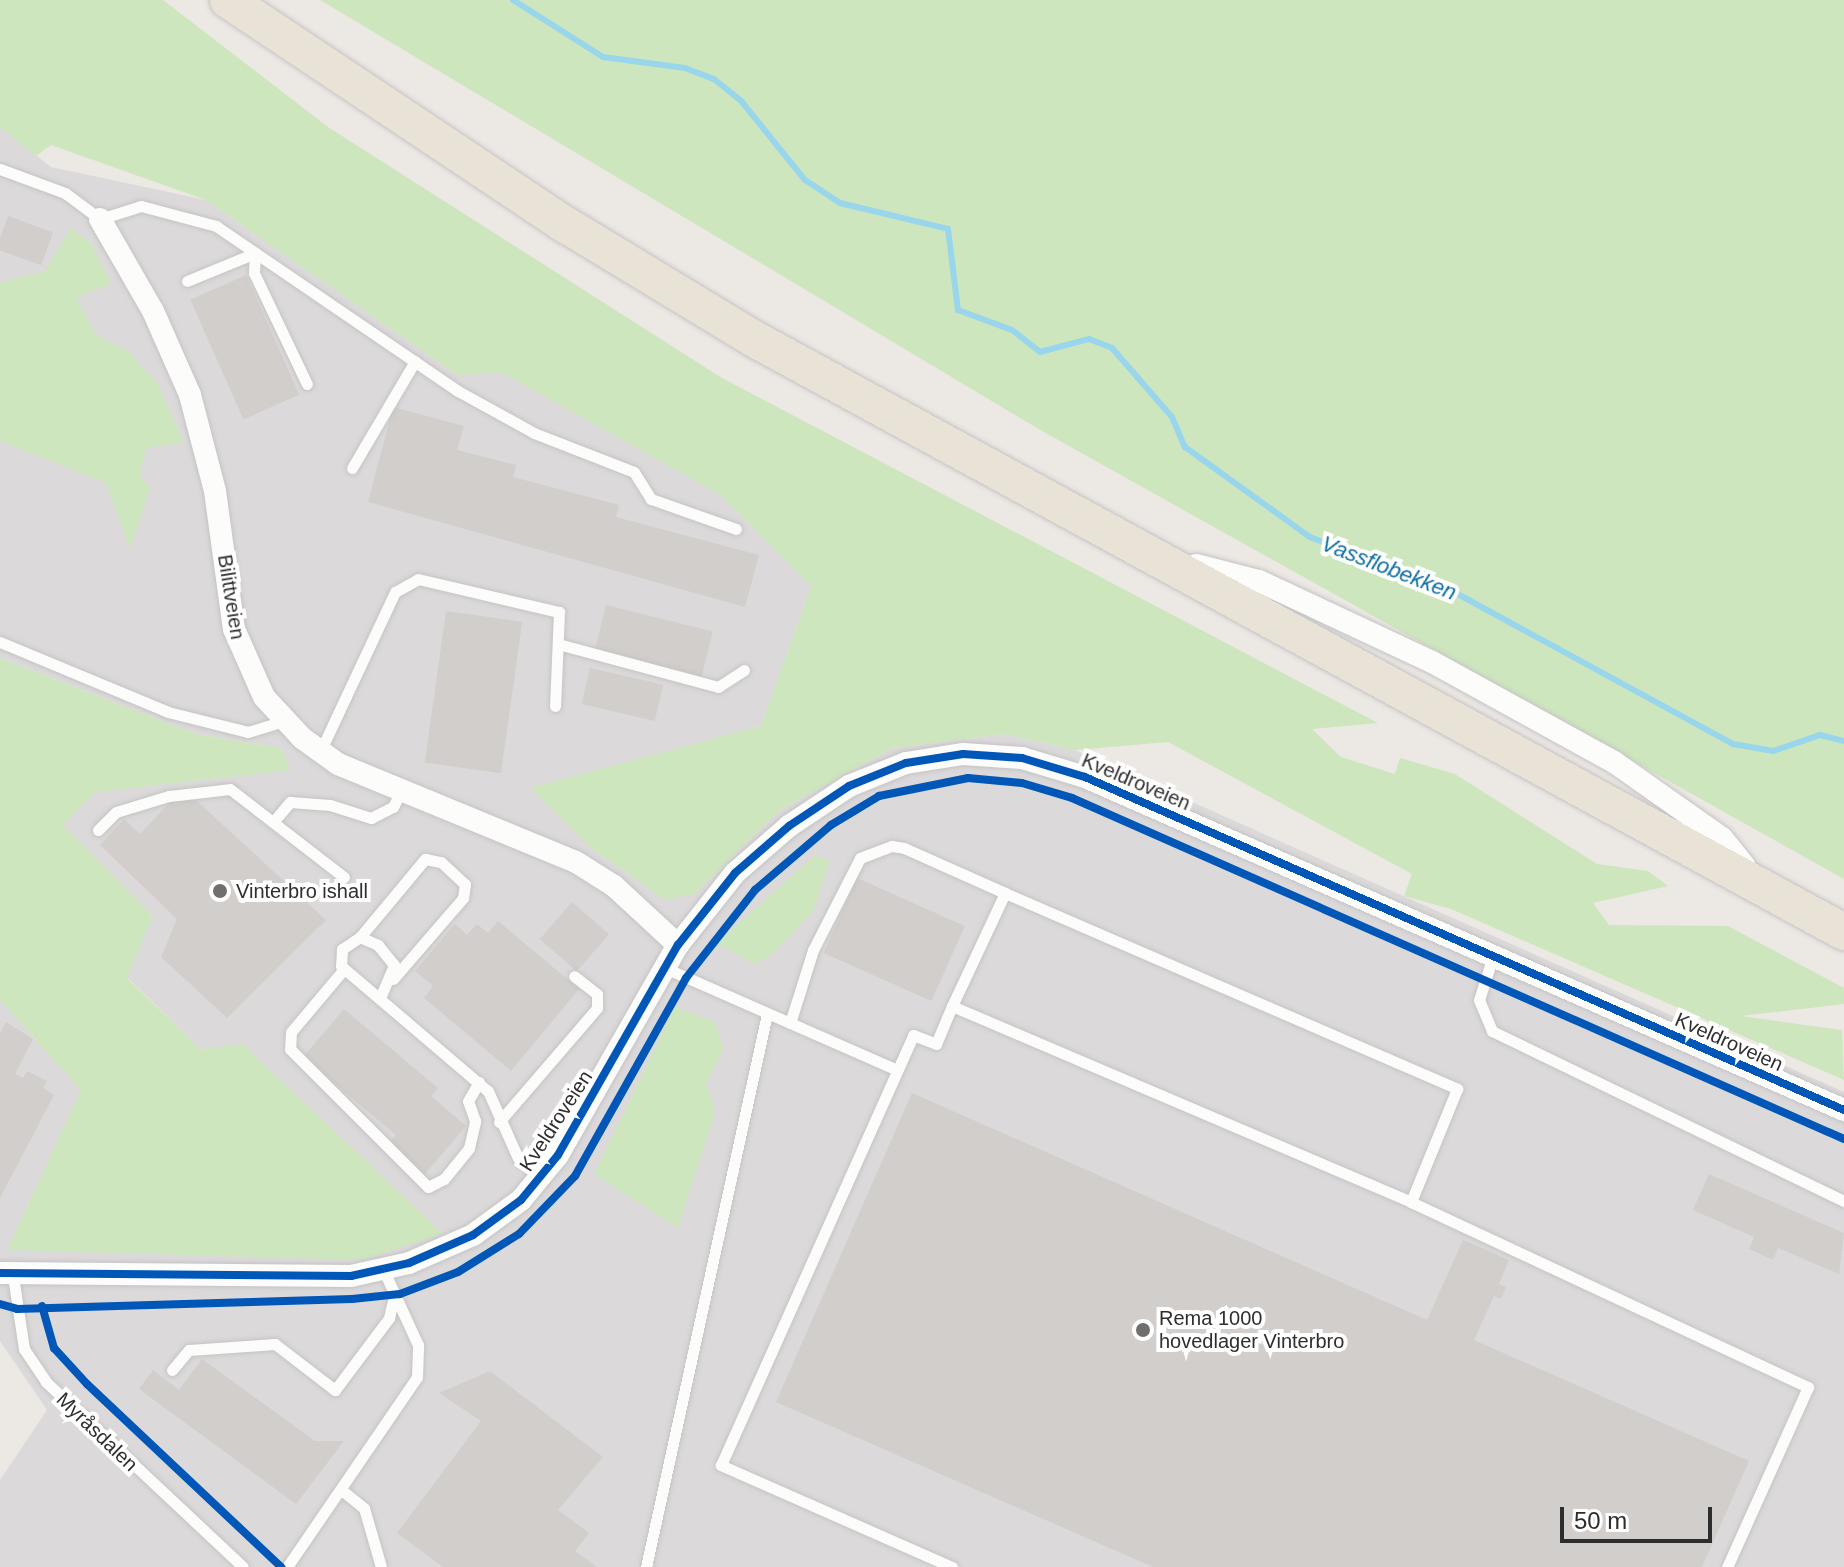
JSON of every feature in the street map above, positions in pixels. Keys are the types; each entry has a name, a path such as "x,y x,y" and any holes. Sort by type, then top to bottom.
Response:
{"highway":[{"path":"228,0 477,168 743,332 1844,932"},
{"path":"253,0 457,138 737,312 1844,918"}],"street":[{"name":"Bilittveien","path":"100,219 153,311 190,395 215,491 241,652 285,721 320,753 401,791 594,872 678,945"},
{"name":"Kveldroveien","path":"6,1274 320,1277 384,1271 473,1235 542,1177 678,945 735,873 829,798 906,763 979,754 1022,758 1085,777 1844,1110"}],"lane":[{"path":"0,169 65,193 100,219 141,206 216,226 415,361 534,433 634,472 651,499 736,529"},
{"path":"187,281 255,253"},
{"path":"255,253 254,273 307,384"},
{"path":"352,468 415,361"},
{"path":"320,753 395,592 418,579 559,612 555,706"},
{"path":"0,642 168,712 248,732 285,721"},
{"path":"558,644 718,687 744,670"},
{"path":"98,830 116,812 169,796 230,789 344,877"},
{"path":"274,821 290,802 371,818 393,807 401,791"},
{"path":"790,1023 813,950 846,875 860,858 892,846 904,848 1457,1089 1411,1202"},
{"path":"380,998 463,898 465,884 441,862 425,859 360,937 342,949 344,969 479,1082 518,1158 542,1177"},
{"path":"952,1567 721,1465 913,1035 936,1044 1005,893"},
{"path":"360,937 378,945 394,965 393,979"},
{"path":"1493,956 1479,1000 1492,1031 1844,1201"},
{"path":"665,968 897,1070"},
{"path":"344,969 291,1032 290,1049 428,1187 444,1179 469,1148 475,1121 468,1101 479,1082"},
{"path":"499,1122 597,1008 597,994 574,976"},
{"path":"952,1006 1411,1202 1808,1387 1727,1567"},
{"path":"646,1567 767,1014"},
{"path":"287,1567 344,1492 417,1377 418,1345 384,1271"},
{"name":"Myråsdalen","path":"6,1274 24,1349 46,1382 243,1567"},
{"path":"172,1370 189,1350 275,1344 335,1390 389,1318 394,1295"},
{"path":"344,1492 364,1508 381,1567"}],"shaded area":[{"path":"0,127 51,167 206,200 457,374 503,373 719,494 811,586 761,726 531,788 694,894 781,809 893,748 1004,734 1075,750 1844,1092 1844,1567 0,1567 0,1480 47,1410 0,1341 0,1000 81,1090 7,1250 442,1234 242,1045 200,1049 127,977 152,916 63,825 94,792 290,770 281,748 196,734 0,658"}],"green space":[{"path":"0,0 163,0 328,127 722,378 1378,723 1312,729 1341,757 1395,774 1400,758 1455,774 1597,864 1648,871 1668,886 1593,903 1609,925 1728,926 1844,988 1844,1004 1741,1016 1842,1030 1844,1080 1451,909 1404,896 1412,874 1168,742 1075,750 1004,734 893,748 781,809 694,894 665,900 591,848 530,788 761,726 811,586 719,494 503,373 457,375 206,200 51,145 36,156 0,127"},
{"path":"320,0 1844,0 1844,879 1042,431"},
{"path":"70,228 92,244 111,284 76,297 96,335 128,351 157,383 184,442 146,448 140,475 150,488 130,549 106,483 0,441 0,283 45,271"},
{"path":"0,658 196,734 281,748 291,770 95,792 63,825 152,916 127,978 200,1049 242,1044 443,1234 361,1260 7,1250 81,1090 0,1000"},
{"path":"814,856 830,860 813,911 771,955 754,964 717,943"},
{"path":"675,1007 715,1022 723,1049 706,1084 715,1111 678,1228 594,1174"}],"building":[{"path":"8,216 53,232 41,265 0,250 0,238"},
{"path":"246,275 299,395 244,419 190,300"},
{"path":"393,407 464,426 457,450 516,465 513,477 619,505 616,517 759,555 745,607 368,502"},
{"path":"606,605 713,632 702,676 595,650"},
{"path":"446,611 522,622 501,773 425,763"},
{"path":"590,668 663,685 655,721 582,704"},
{"name":"Vinterbro ishall","path":"173,799 195,799 326,920 227,1018 161,957 177,919 100,845 124,819 140,834"},
{"path":"857,878 965,926 931,1001 824,953"},
{"path":"572,902 609,934 577,971 540,939"},
{"path":"498,921 579,989 511,1071 424,998 433,986 415,971 455,924 467,935 477,924 488,933"},
{"path":"344,1009 438,1088 431,1096 466,1126 425,1174 389,1143 396,1135 303,1057"},
{"path":"6,1022 33,1039 15,1074 23,1078 27,1071 47,1081 43,1088 54,1095 0,1198 0,1033"},
{"name":"Rema 1000 hovedlager Vinterbro","path":"912,1093 1427,1320 1463,1240 1509,1260 1499,1284 1506,1287 1501,1299 1494,1296 1474,1340 1749,1461 1702,1567 1153,1567 776,1402"},
{"path":"1709,1174 1844,1233 1839,1274 1778,1248 1773,1260 1749,1249 1754,1237 1693,1210"},
{"path":"202,1359 315,1441 344,1441 296,1504 139,1389 153,1370 179,1390"},
{"path":"490,1371 603,1457 558,1510 589,1533 575,1551 597,1567 443,1567 397,1533 481,1421 439,1393"}],"waterway":[{"name":"Vassflobekken","path":"513,0 603,57 685,68 714,79 742,102 805,180 840,203 948,229 958,310 1012,330 1040,352 1089,339 1112,348 1172,417 1185,447 1310,537 1454,592 1733,744 1773,751 1820,735 1844,741"}],"cycle path":[{"path":"0,1273 351,1276 409,1263 473,1235 521,1200 558,1155 678,945 735,873 789,826 849,786 906,763 963,754 1022,758 1085,777 1844,1110"},
{"path":"0,1304 17,1309 352,1299 400,1294 458,1272 519,1234 575,1176 686,978 755,890 831,825 879,796 968,778 1022,783 1072,798 1844,1139"},
{"path":"42,1306 54,1348 87,1384 281,1567"}],"place":[{"name":"Vinterbro ishall","path":"220,891"},
{"name":"Rema 1000 hovedlager Vinterbro","path":"1143,1330"}]}
